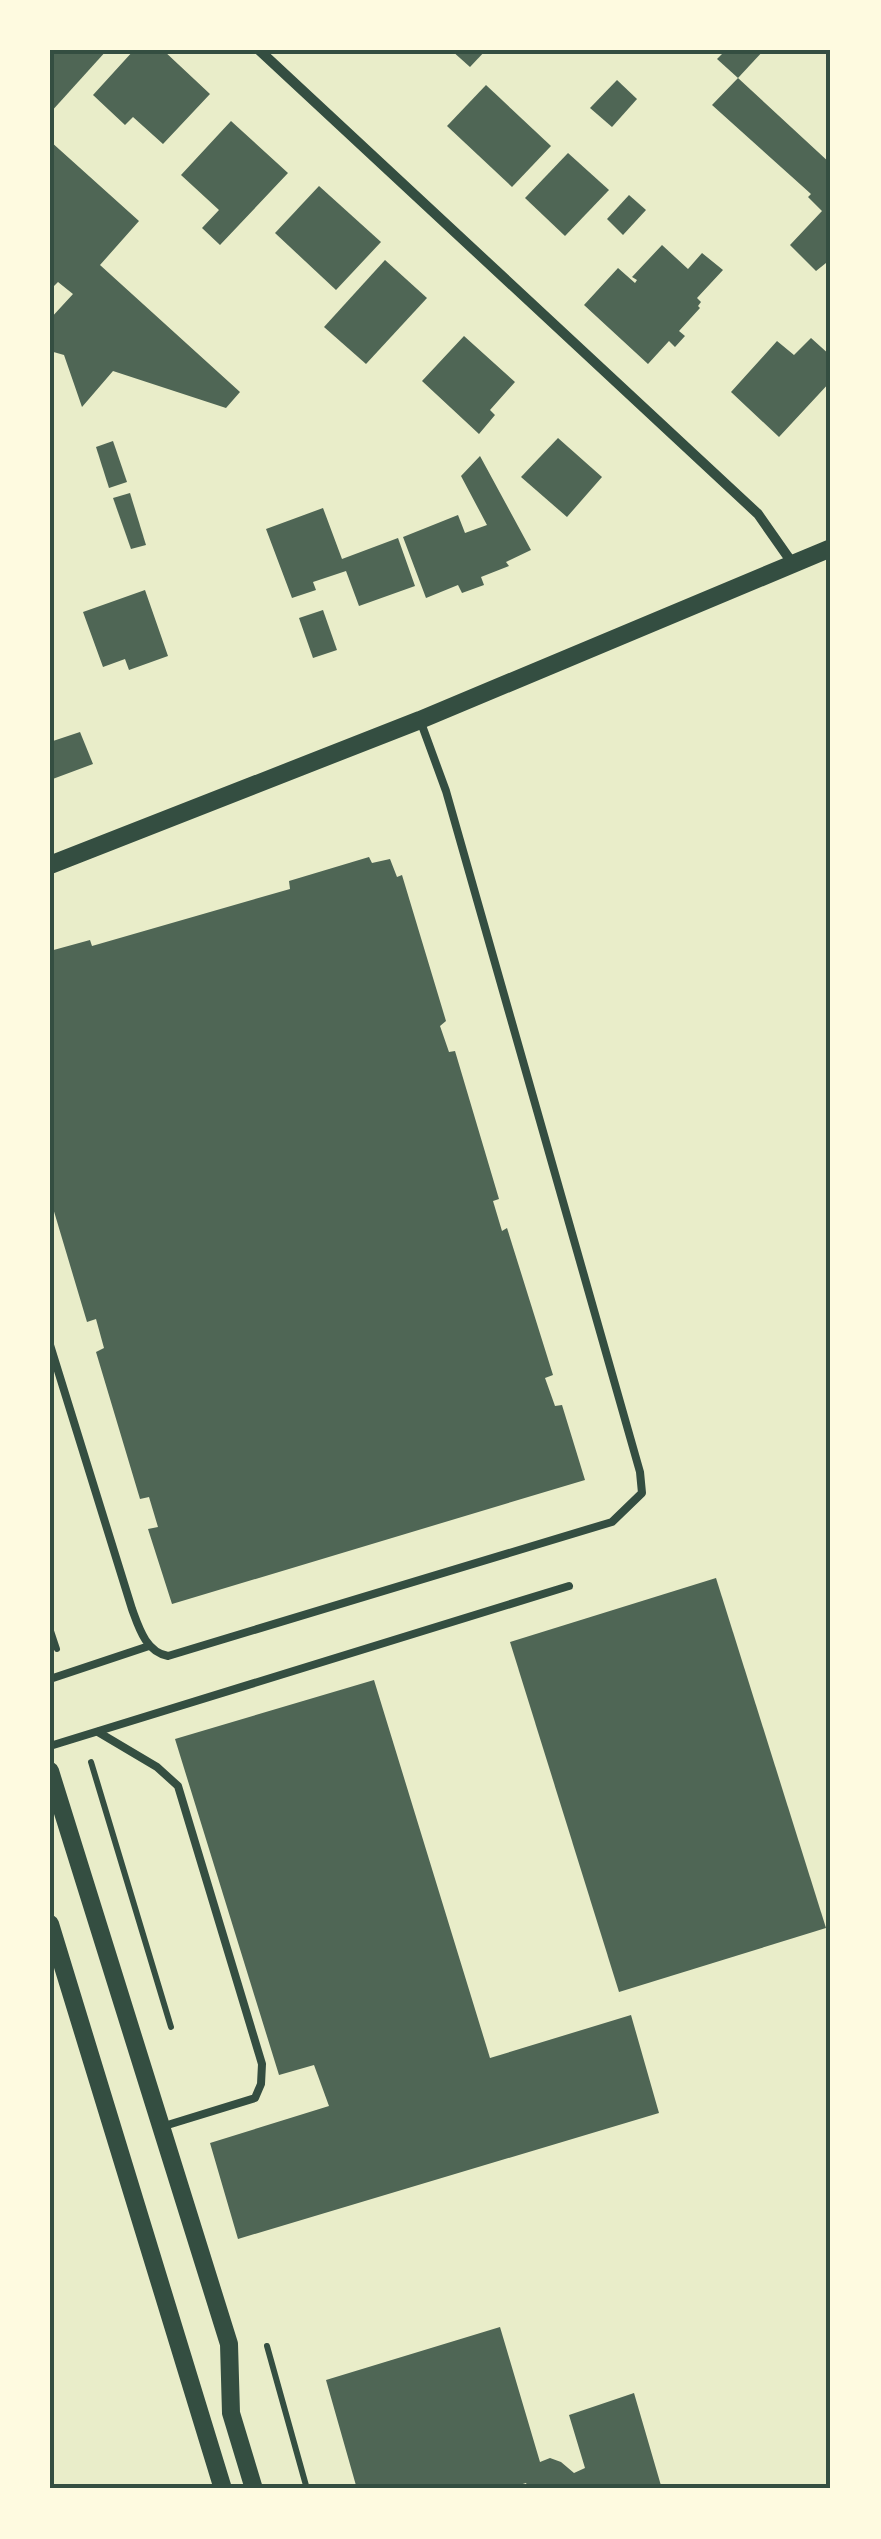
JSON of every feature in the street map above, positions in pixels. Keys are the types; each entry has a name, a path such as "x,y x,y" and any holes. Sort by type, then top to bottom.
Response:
{"street":[{"path":"259,50 758,514 793,565"},
{"path":"50,866 420,720 831,548"},
{"path":"50,1771 229,2344 231,2413 254,2489"},
{"path":"50,1924 222,2489"}],"lane":[{"path":"50,1345 132,1609 149,1646 160,1656 612,1522 642,1493 640,1472 446,792 420,720"},
{"path":"50,1746 569,1586"},
{"path":"50,1679 149,1646"},
{"path":"97,1731 157,1767 178,1786 262,2064 261,2084 255,2098 162,2127"}],"building":[{"path":"50,50 107,50 50,113"},
{"path":"134,50 163,50 210,94 163,144 133,117 125,125 93,95"},
{"path":"451,50 486,50 470,67"},
{"path":"726,50 764,50 738,78 717,59"},
{"path":"738,78 831,164 831,259 816,271 790,245 822,211 808,197 811,194 712,105"},
{"path":"617,80 637,99 612,127 590,108"},
{"path":"486,85 551,146 512,187 447,126"},
{"path":"231,121 288,173 220,245 202,228 219,210 181,175"},
{"path":"50,141 139,221 100,265 240,392 226,408 113,371 82,407 64,355 50,351 50,319 73,294 58,282 50,290"},
{"path":"568,153 609,190 565,236 525,198"},
{"path":"319,186 381,242 336,290 275,233"},
{"path":"629,195 646,210 623,235 607,219"},
{"path":"662,245 688,269 702,253 723,270 697,298 700,308 679,331 685,336 675,347 669,341 648,364 584,305 618,268 635,283 637,280 632,277"},
{"path":"385,260 427,298 366,364 324,327"},
{"path":"464,336 515,382 490,410 495,415 479,434 422,381"},
{"path":"811,338 831,356 831,381 779,437 731,392 777,341 794,355"},
{"path":"558,438 602,477 567,517 521,477"},
{"path":"113,441 127,482 109,488 96,447"},
{"path":"480,456 531,550 506,562 509,566 481,577 484,585 462,593 458,585 426,598 403,537 458,515 465,533 487,525 461,476"},
{"path":"130,493 146,545 131,549 113,498"},
{"path":"323,508 342,559 398,538 415,586 359,606 346,571 313,582 316,590 292,598 266,529"},
{"path":"145,590 168,656 129,670 125,659 103,667 83,612"},
{"path":"323,610 337,650 313,658 299,618"},
{"path":"80,732 93,764 50,780 50,742"},
{"path":"369,857 372,863 390,859 397,877 402,875 446,1021 440,1026 449,1052 455,1051 499,1199 493,1201 502,1231 507,1228 553,1375 545,1378 555,1406 562,1405 585,1480 172,1604 148,1529 158,1527 149,1497 140,1499 96,1352 104,1348 96,1319 87,1322 50,1198 50,951 90,940 92,946 290,889 289,881"},
{"path":"716,1578 826,1928 619,1992 510,1642"},
{"path":"374,1680 490,2058 631,2015 659,2113 238,2239 210,2143 329,2106 314,2065 279,2075 175,1739"},
{"path":"500,2327 540,2462 550,2458 574,2473 585,2468 569,2415 634,2393 662,2489 529,2489 526,2483 506,2489 357,2489 326,2380"}]}
